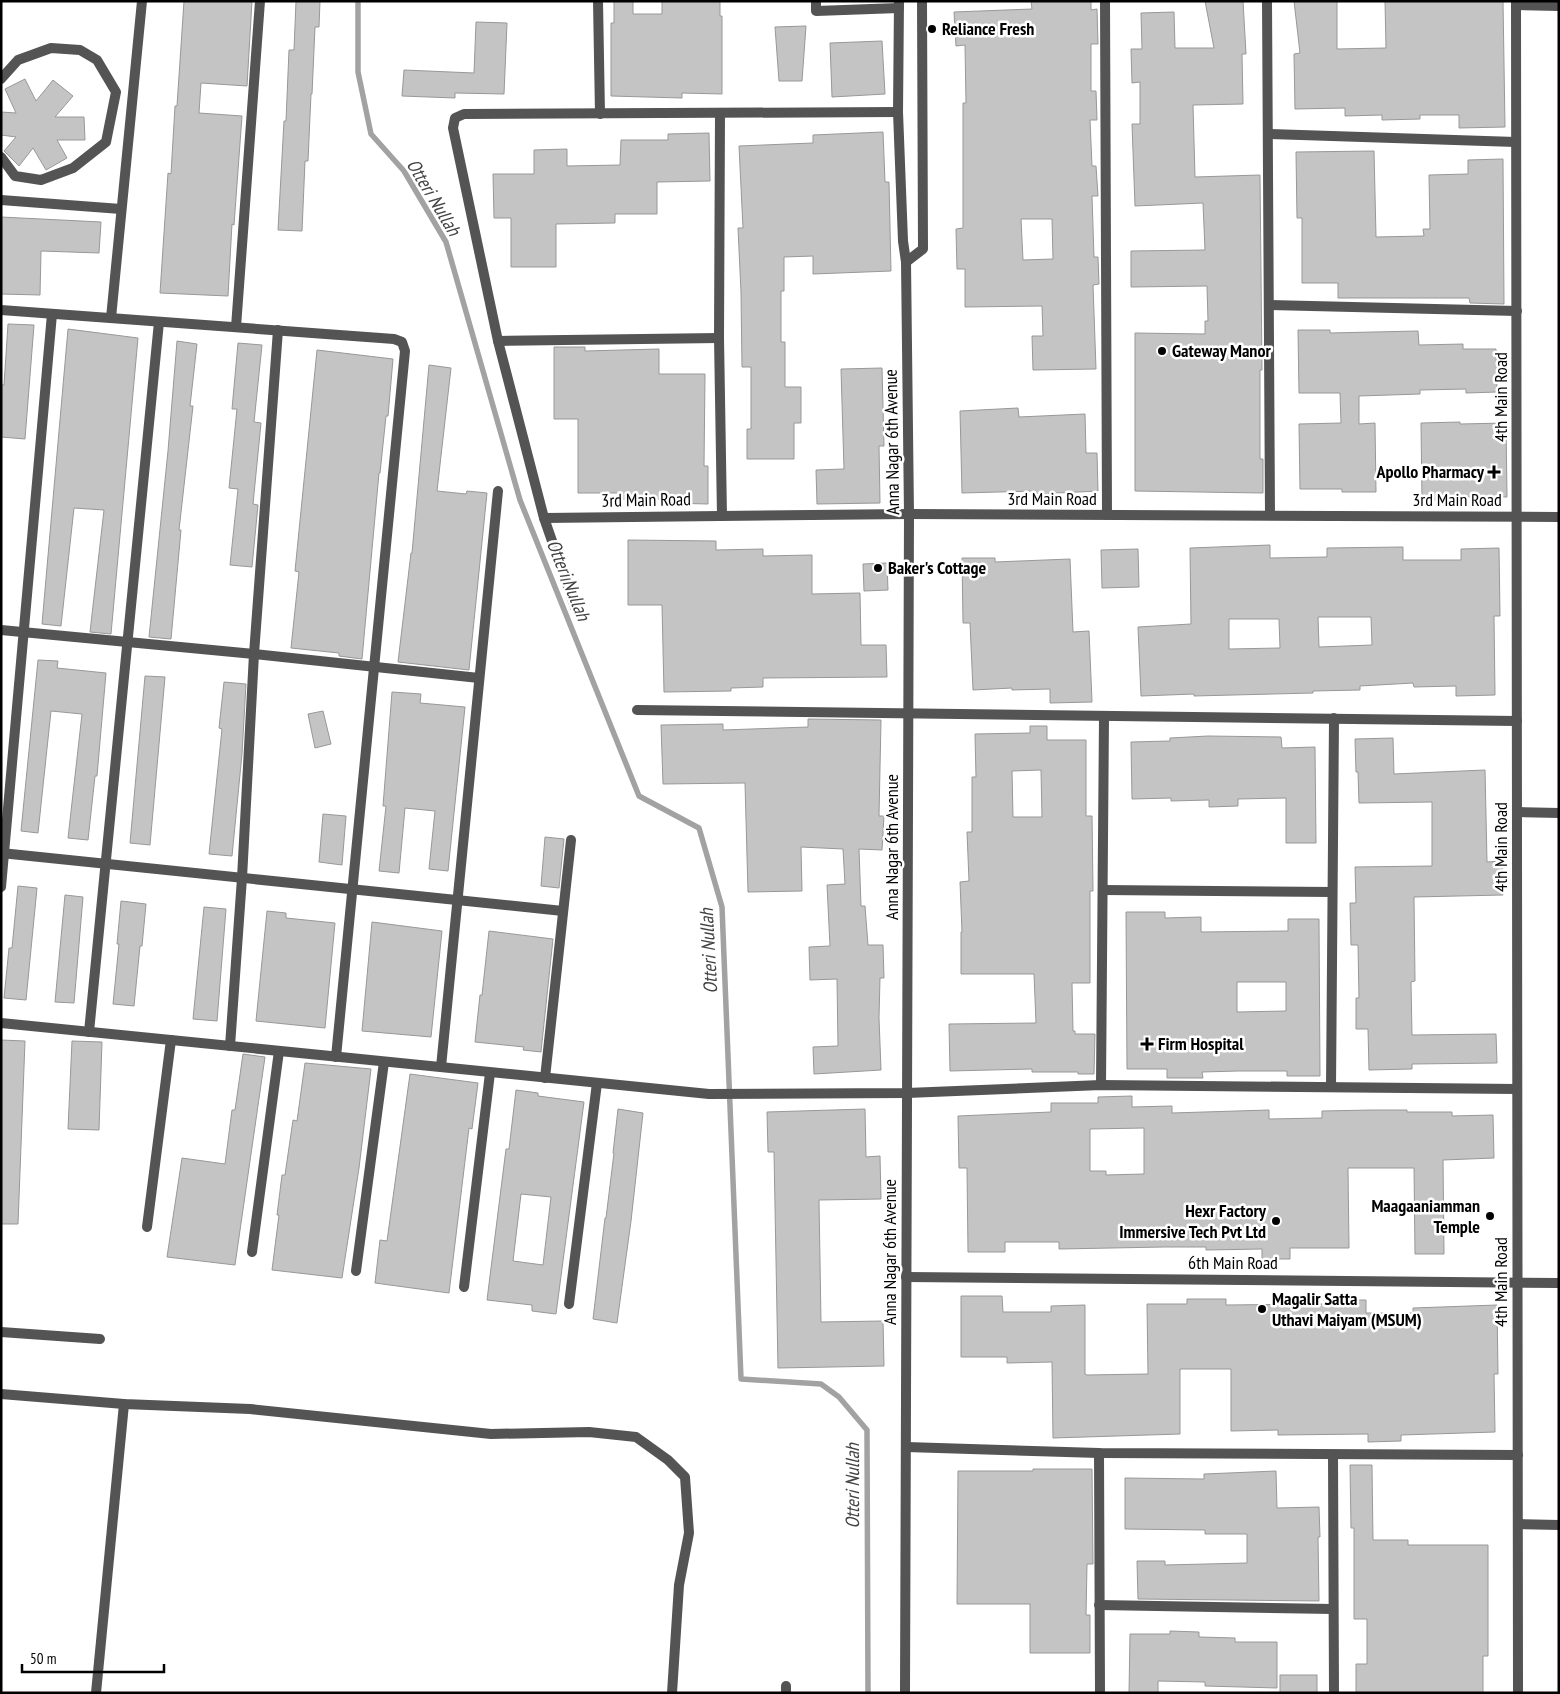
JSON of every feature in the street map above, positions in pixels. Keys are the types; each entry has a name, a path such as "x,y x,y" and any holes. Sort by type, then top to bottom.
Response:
{"street":[{"path":"111,318 142,1"},
{"path":"236,327 260,1"},
{"path":"598,1 600,114"},
{"path":"816,1 816,11 899,5"},
{"path":"906,262 923,249 922,1"},
{"path":"1105,1 1107,515"},
{"path":"1267,1 1270,516"},
{"path":"1516,3 1559,6"},
{"name":"4th Main Road","path":"1516,3 1518,1693"},
{"name":"Anna Nagar 6th Avenue","path":"899,5 898,112 903,241 906,262 909,514 905,1693"},
{"path":"1,79 18,60 51,48 80,50 96,60 116,92 106,142 73,168 41,180 15,176 1,157"},
{"path":"116,92 134,91"},
{"path":"575,607 544,518 498,341 453,128 455,118 464,114 898,112"},
{"path":"720,113 719,338 722,516"},
{"path":"1268,134 1516,142"},
{"path":"1,200 121,209"},
{"path":"1269,305 1517,311"},
{"path":"1,310 394,339 402,342 405,351 336,1057"},
{"path":"1,887 52,314"},
{"path":"89,1032 159,322"},
{"path":"230,1046 242,878 254,654 278,330"},
{"path":"498,341 719,338"},
{"path":"441,1067 498,491"},
{"name":"3rd Main Road","path":"544,518 909,514 1559,517"},
{"path":"1,630 479,678"},
{"path":"637,710 1517,721"},
{"path":"1101,1085 1104,716"},
{"path":"1331,1087 1334,718"},
{"path":"1517,812 1559,813"},
{"path":"545,1078 571,840"},
{"path":"3,853 563,912"},
{"path":"1103,890 1332,892"},
{"path":"1,1023 709,1094 908,1093 1101,1085 1517,1089"},
{"path":"147,1228 171,1040"},
{"path":"252,1252 279,1051"},
{"path":"356,1270 384,1062"},
{"path":"464,1287 490,1072"},
{"path":"570,1304 597,1083"},
{"name":"6th Main Road","path":"906,1277 1559,1283"},
{"path":"1,1332 100,1339"},
{"path":"1,1394 124,1404 250,1409 491,1434 589,1432 636,1437 668,1460 684,1477 689,1533 679,1585 672,1693"},
{"path":"96,1693 124,1404"},
{"path":"906,1448 1099,1453 1518,1455"},
{"path":"1099,1453 1100,1693"},
{"path":"1333,1455 1334,1693"},
{"path":"1518,1524 1559,1525"},
{"path":"1099,1605 1333,1609"}],"building":[{"path":"184,1 252,1 247,86 201,83 199,113 242,116 234,225 232,224 228,296 160,293 168,173 171,174"},
{"path":"296,1 320,1 319,27 315,27 308,161 305,161 302,231 278,230 289,50 294,50"},
{"path":"614,1 633,1 633,14 662,14 662,1 720,1 720,16 722,16 722,94 682,93 682,98 611,96 611,23 614,23"},
{"path":"1031,1 1091,1 1091,10 1097,9 1098,44 1091,44 1091,91 1096,91 1097,120 1090,120 1092,166 1096,166 1098,196 1092,196 1094,257 1098,257 1099,284 1093,285 1096,369 1033,370 1032,336 1043,336 1042,306 965,307 965,269 957,269 956,229 963,228 963,103 966,103 965,45 956,46 954,12 1032,9","holes":["1021,219 1052,219 1053,259 1023,260"]},
{"path":"1205,1 1243,1 1246,54 1242,54 1243,104 1193,105 1195,177 1260,175 1262,370 1260,370 1260,459 1263,459 1263,493 1135,491 1135,333 1205,334 1205,321 1208,321 1207,286 1131,287 1131,251 1205,250 1203,203 1135,206 1132,124 1140,124 1140,82 1132,83 1131,49 1142,49 1141,13 1174,12 1175,48 1214,48"},
{"path":"1294,1 1337,1 1337,49 1386,48 1385,1 1503,1 1505,127 1459,128 1459,115 1420,115 1420,119 1382,120 1382,115 1345,116 1345,108 1295,109 1294,54 1300,53"},
{"path":"476,22 507,23 504,94 455,93 455,98 402,96 404,70 474,73"},
{"path":"806,26 802,81 779,81 775,27"},
{"path":"882,41 885,94 832,97 830,43"},
{"path":"25,79 36,101 53,80 73,96 55,117 84,117 85,140 57,140 67,158 46,170 33,148 19,166 4,151 16,137 1,135 1,112 16,113 5,89"},
{"path":"883,132 885,182 889,182 891,271 813,274 813,256 784,257 784,291 781,291 781,342 785,342 785,387 801,387 801,423 794,423 794,459 747,459 747,429 751,429 751,367 742,367 738,228 743,228 739,146 813,143 813,135"},
{"path":"709,133 710,181 657,182 657,214 615,214 615,223 556,224 556,267 511,267 511,218 494,218 493,174 534,174 534,150 567,149 567,166 620,165 621,140 668,140 668,134"},
{"path":"1374,151 1376,237 1424,236 1423,229 1430,229 1429,175 1468,174 1468,160 1503,159 1504,304 1470,303 1469,298 1338,298 1338,283 1302,283 1302,218 1297,218 1296,152"},
{"path":"1,217 101,222 99,253 41,251 40,295 1,294"},
{"path":"8,324 34,325 25,439 1,437 1,385 4,385"},
{"path":"68,329 138,338 111,634 90,632 104,510 74,508 61,626 42,624"},
{"path":"1298,330 1330,330 1330,333 1418,331 1419,345 1463,344 1463,349 1496,349 1497,392 1466,393 1466,389 1420,390 1420,394 1359,396 1359,424 1375,423 1376,492 1342,492 1342,489 1300,489 1299,424 1341,423 1340,393 1299,393"},
{"path":"177,341 197,344 190,406 193,406 179,530 181,530 171,639 149,637"},
{"path":"238,343 262,345 254,422 261,423 253,504 258,505 252,567 230,565 238,489 229,488 237,409 232,409"},
{"path":"554,347 585,347 585,351 659,349 659,374 705,374 704,466 708,466 708,504 667,503 667,499 622,499 622,493 578,493 578,419 554,419"},
{"path":"317,350 393,359 388,416 386,416 379,473 362,659 339,656 339,653 291,648 299,572 295,571"},
{"path":"429,365 451,368 437,491 466,494 467,491 487,493 469,670 398,662 412,553"},
{"path":"882,368 884,446 879,446 880,503 817,504 816,470 844,469 841,369"},
{"path":"1018,408 1019,417 1085,414 1086,453 1097,453 1098,491 1037,494 1036,491 962,493 960,411"},
{"path":"1460,422 1460,424 1506,423 1507,497 1461,497 1461,500 1422,500 1421,423"},
{"path":"628,540 716,541 716,550 763,549 763,556 812,555 812,594 860,593 861,645 886,645 887,677 763,678 763,687 731,688 731,691 664,692 662,605 628,605"},
{"path":"1270,545 1270,558 1327,557 1327,548 1403,547 1403,560 1461,560 1461,549 1499,548 1500,616 1494,616 1495,695 1456,696 1456,686 1414,687 1413,683 1360,686 1360,690 1313,691 1313,693 1141,696 1138,627 1191,624 1190,548","holes":["1318,617 1371,617 1372,645 1319,647","1229,619 1279,619 1280,648 1229,649"]},
{"path":"1138,549 1139,587 1102,588 1101,550"},
{"path":"962,558 995,558 995,562 1070,559 1073,632 1089,631 1092,702 1050,703 1050,689 973,690 970,623 963,623"},
{"path":"887,563 888,590 864,591 863,564"},
{"path":"38,660 58,661 57,668 106,673 97,776 95,776 88,840 68,838 82,714 51,711 38,833 21,831"},
{"path":"145,676 165,677 150,845 130,843"},
{"path":"224,682 246,684 242,754 232,856 209,854 222,729 219,728"},
{"path":"392,692 421,694 420,703 465,707 448,871 429,869 435,811 405,808 399,873 379,871 386,806 383,806"},
{"path":"323,711 331,744 315,748 308,714"},
{"path":"808,719 881,720 879,816 884,816 882,850 859,849 861,906 865,906 868,945 883,945 884,978 880,978 879,1018 881,1070 814,1074 813,1047 838,1046 837,979 810,980 809,947 830,946 827,885 845,884 843,849 801,847 802,891 748,892 745,783 663,784 661,725 723,724 723,730 808,727"},
{"path":"1030,726 1047,726 1047,740 1086,740 1086,816 1092,816 1093,891 1090,891 1090,983 1072,983 1073,1031 1075,1031 1075,1034 1095,1034 1094,1074 1032,1072 1032,1069 950,1071 949,1024 1036,1023 1034,974 961,974 960,882 969,881 967,832 972,832 972,777 976,777 975,734 1030,733","holes":["1041,770 1042,817 1013,817 1012,771"]},
{"path":"1208,736 1281,737 1282,748 1315,747 1316,843 1286,843 1286,798 1238,799 1238,806 1209,807 1209,800 1171,801 1171,798 1132,799 1131,742 1170,741 1170,738"},
{"path":"1393,738 1394,774 1485,770 1487,862 1502,861 1503,895 1414,897 1415,981 1411,982 1412,1035 1496,1034 1497,1063 1412,1064 1412,1069 1369,1070 1368,1029 1356,1029 1356,998 1359,998 1358,945 1351,945 1350,903 1356,903 1355,867 1432,866 1432,802 1359,803 1355,739"},
{"path":"323,814 346,816 342,865 319,862"},
{"path":"545,837 564,839 559,888 541,886"},
{"path":"18,886 37,888 26,1000 4,998 9,948 12,948"},
{"path":"65,895 83,897 74,1003 55,1002"},
{"path":"121,901 146,904 134,1006 113,1004"},
{"path":"204,907 226,909 217,1021 193,1019"},
{"path":"267,911 286,913 286,918 335,923 325,1028 256,1021"},
{"path":"1126,912 1165,912 1165,918 1201,917 1201,932 1288,931 1288,919 1319,919 1320,1076 1287,1076 1287,1071 1238,1071 1202,1072 1203,1078 1167,1078 1167,1069 1127,1069","holes":["1237,982 1286,982 1286,1011 1237,1012"]},
{"path":"372,922 442,931 431,1037 362,1031"},
{"path":"489,931 553,939 541,1052 523,1050 524,1047 475,1042"},
{"path":"1,1040 25,1041 18,1224 1,1224"},
{"path":"72,1041 102,1042 99,1130 68,1129"},
{"path":"243,1054 265,1057 235,1265 167,1257 182,1158 225,1164 232,1110 235,1110"},
{"path":"305,1063 371,1069 359,1168 342,1278 272,1270 282,1175 285,1175 293,1120 297,1121"},
{"path":"410,1074 478,1083 472,1129 469,1128 449,1293 375,1283 380,1240 387,1241"},
{"path":"516,1090 538,1093 538,1096 584,1102 556,1314 532,1311 532,1305 487,1300 506,1149 509,1149","holes":["521,1194 551,1197 543,1265 513,1261"]},
{"path":"1132,1096 1132,1107 1172,1106 1172,1113 1269,1110 1269,1119 1322,1118 1322,1111 1372,1110 1452,1112 1452,1116 1493,1115 1494,1158 1443,1160 1444,1254 1415,1254 1414,1168 1348,1168 1349,1248 1290,1248 1290,1259 1262,1259 1262,1249 1206,1250 1206,1247 1164,1247 1059,1249 1059,1242 1005,1242 1005,1252 968,1252 967,1168 959,1168 958,1116 1051,1112 1051,1103 1098,1103 1098,1097","holes":["1144,1128 1144,1174 1106,1175 1106,1171 1090,1171 1090,1129"]},
{"path":"618,1109 643,1113 617,1323 593,1319"},
{"path":"865,1109 866,1157 880,1156 881,1199 819,1200 821,1322 883,1321 884,1366 778,1368 774,1152 768,1152 767,1112"},
{"path":"961,1296 1002,1296 1003,1312 1051,1312 1051,1306 1085,1305 1085,1374 1087,1375 1148,1374 1147,1304 1187,1304 1187,1299 1226,1299 1226,1305 1324,1304 1324,1300 1366,1300 1366,1313 1413,1313 1413,1308 1497,1305 1498,1374 1494,1374 1495,1432 1401,1435 1401,1441 1368,1442 1368,1434 1278,1435 1278,1430 1231,1431 1231,1369 1180,1369 1180,1434 1053,1438 1052,1362 1007,1363 1007,1357 961,1357"},
{"path":"1350,1465 1372,1465 1373,1540 1408,1540 1408,1545 1488,1545 1488,1656 1483,1656 1483,1693 1356,1693 1356,1664 1367,1664 1367,1619 1354,1619 1354,1528 1351,1528"},
{"path":"1033,1469 1092,1469 1093,1564 1087,1564 1086,1615 1090,1615 1090,1653 1030,1653 1030,1604 957,1604 958,1471 1033,1471"},
{"path":"1276,1471 1277,1508 1319,1507 1319,1601 1138,1599 1137,1561 1165,1561 1165,1565 1247,1563 1247,1534 1205,1534 1205,1530 1125,1529 1125,1478 1204,1479 1204,1474"},
{"path":"1170,1631 1199,1632 1199,1637 1235,1638 1235,1642 1277,1642 1277,1688 1205,1686 1205,1682 1158,1681 1158,1693 1129,1693 1130,1634 1170,1634"},
{"path":"1280,1675 1317,1675 1317,1693 1280,1693"}],"waterway":[{"name":"Otteri Nullah","path":"358,1 358,72 371,134 404,171 446,242 520,500 639,796 699,828 722,907 741,1379 821,1384 839,1397 867,1430 868,1693"}],"place":[{"name":"Reliance Fresh","path":"932,29"},
{"name":"Gateway Manor","path":"1162,351"},
{"name":"Apollo Pharmacy","path":"1494,472"},
{"name":"Baker's Cottage","path":"878,568"},
{"name":"Firm Hospital","path":"1147,1044"},
{"name":"Maagaaniamman Temple","path":"1490,1216"},
{"name":"Hexr Factory Immersive Tech Pvt Ltd","path":"1276,1221"},
{"name":"Magalir Satta Uthavi Maiyam (MSUM)","path":"1262,1309"}]}
